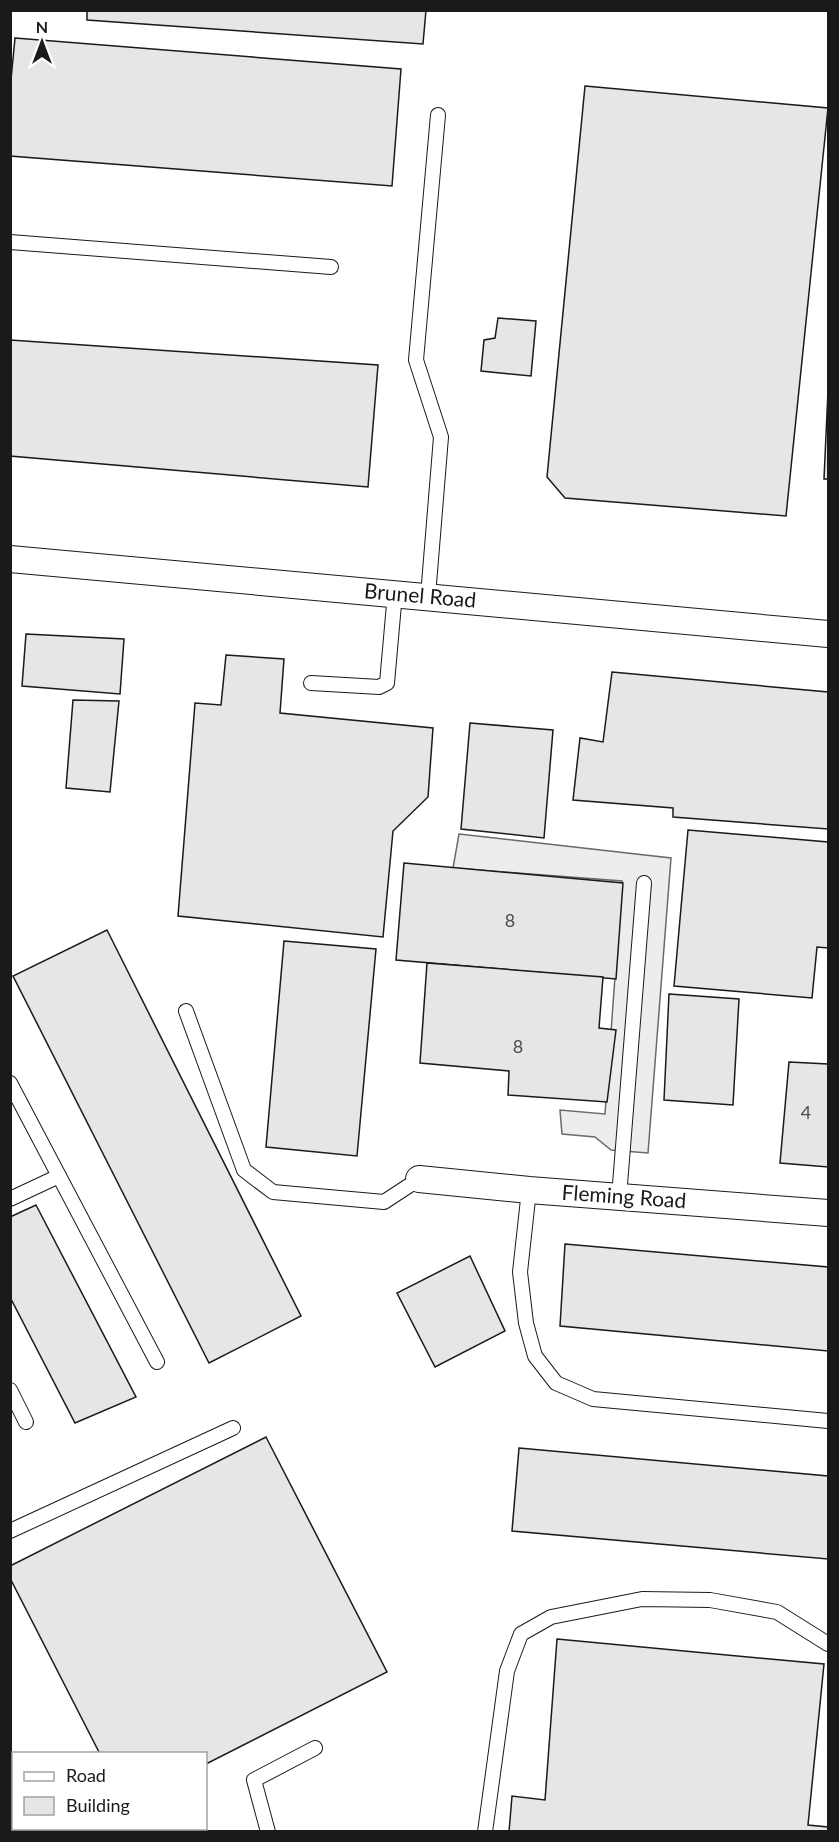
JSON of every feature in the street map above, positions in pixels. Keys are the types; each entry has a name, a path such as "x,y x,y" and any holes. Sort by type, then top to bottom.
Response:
{"street":[{"name":"Brunel Road","path":"10,559 828,634"},
{"name":"Fleming Road","path":"419,1179 529,1190 828,1213"}],"lane":[{"path":"428,597 441,437 416,360 438,115"},
{"path":"10,242 331,267"},
{"path":"311,683 379,687 387,683 396,593"},
{"path":"619,1197 644,883"},
{"path":"186,1011 244,1170 273,1192 384,1203 419,1179"},
{"path":"10,1083 157,1362"},
{"path":"10,1199 59,1176"},
{"path":"529,1190 520,1272 526,1323 535,1356 556,1383 593,1398 828,1421"},
{"path":"10,1390 26,1422"},
{"path":"10,1531 233,1428"},
{"path":"485,1832 507,1671 521,1634 551,1617 642,1599 711,1600 777,1612 828,1644"},
{"path":"268,1832 254,1780 315,1748"}],"shaded area":[{"path":"459,834 671,858 648,1153 611,1150 595,1137 562,1134 560,1110 605,1114 622,881 453,868"}],"building":[{"path":"87,10 426,10 423,44 87,20"},
{"path":"15,38 401,69 392,186 10,156 10,90"},
{"path":"585,86 828,108 786,516 565,498 547,477"},
{"path":"498,318 536,321 531,376 481,371 484,340 495,338"},
{"path":"10,340 378,365 368,487 10,456"},
{"path":"828,391 828,479 824,479"},
{"path":"26,634 124,639 120,694 22,686"},
{"path":"226,655 284,659 280,713 433,728 428,797 393,831 383,937 178,916 195,703 221,705"},
{"path":"612,672 828,692 828,829 673,817 673,808 573,800 580,738 603,742"},
{"path":"73,700 119,701 110,792 66,788"},
{"path":"470,723 553,730 544,838 461,829"},
{"path":"688,830 828,842 828,948 817,947 812,998 674,986"},
{"path":"404,863 623,883 616,979 396,960"},
{"path":"107,930 301,1316 209,1363 13,976"},
{"path":"284,941 376,949 357,1156 266,1147"},
{"path":"427,963 603,977 599,1028 616,1030 607,1102 508,1095 509,1071 420,1063"},
{"path":"669,994 739,999 733,1105 664,1100"},
{"path":"789,1062 828,1064 828,1167 780,1163"},
{"path":"36,1205 136,1397 75,1423 10,1297 10,1217"},
{"path":"565,1244 828,1267 828,1351 560,1326"},
{"path":"470,1256 505,1331 435,1367 397,1293"},
{"path":"266,1437 387,1672 207,1763 207,1752 99,1752 10,1578 10,1566"},
{"path":"519,1448 828,1476 828,1559 512,1531"},
{"path":"557,1639 824,1664 808,1825 828,1827 828,1832 509,1832 512,1796 545,1800"}]}
